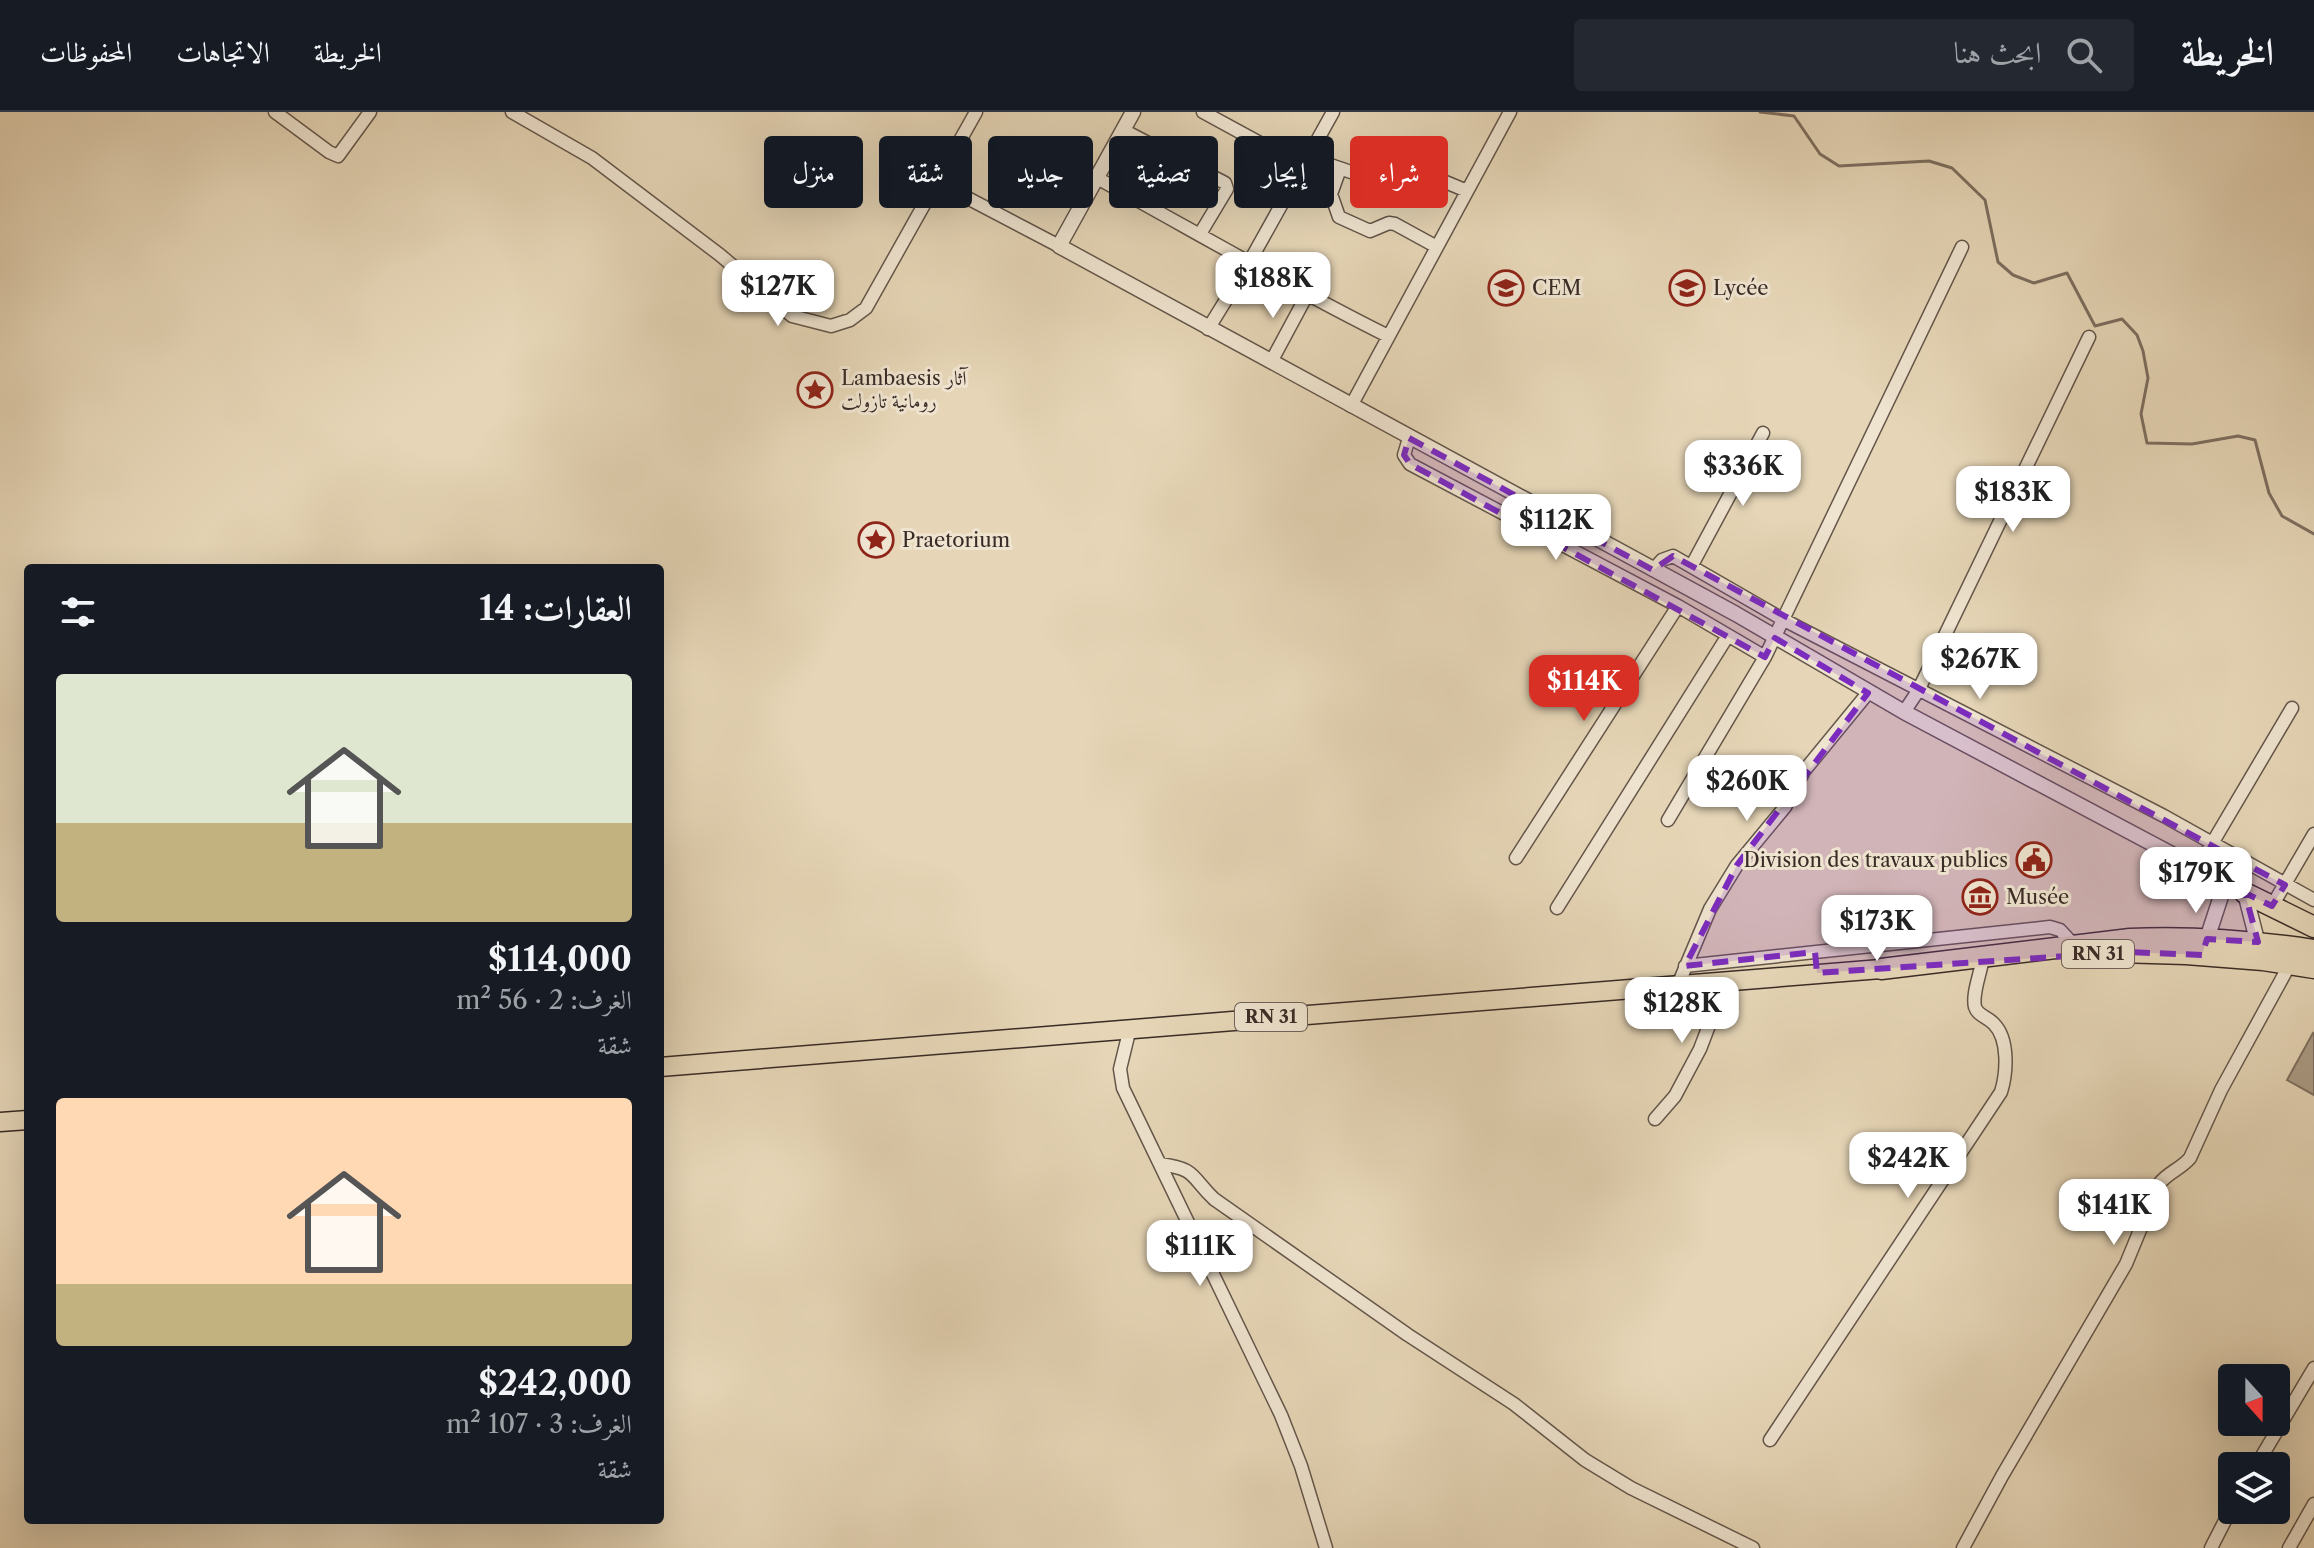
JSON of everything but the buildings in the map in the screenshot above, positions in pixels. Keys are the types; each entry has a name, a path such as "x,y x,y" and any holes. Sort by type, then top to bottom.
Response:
{"highway":[{"path":"2245,893 2314,927"},
{"name":"RN 31","path":"1881,969 2155,938 2204,947 2260,951 2314,950"},
{"name":"RN 31","path":"1881,969 2204,947"},
{"name":"RN 31","path":"2260,951 2290,964 2314,968"}],"main road":[{"name":"RN 31","path":"664,1067 1881,969"},
{"path":"0,1122 24,1120"}],"street":[{"path":"275,112 338,156 370,112"},
{"path":"512,112 592,158 720,255 792,316 820,324 831,326 850,320 866,308 922,208"},
{"path":"963,136 976,112"},
{"path":"1059,246 1133,112"},
{"path":"1203,112 1252,136"},
{"path":"1320,136 1333,112"},
{"path":"1351,406 1510,112"},
{"path":"1123,130 1225,183 1227,189 1200,234"},
{"path":"1334,168 1389,185 1396,183 1408,169 1415,169 1467,191"},
{"path":"1340,169 1331,194 1339,217 1370,231 1389,223 1395,224 1437,247"},
{"path":"1097,178 1307,295 1388,336"},
{"path":"972,200 1653,570 1868,693 2245,893 2260,951"},
{"path":"1208,329 1279,208"},
{"path":"1668,820 1775,638 1962,247"},
{"path":"1271,362 1307,295"},
{"path":"1904,712 1918,691 2089,337"},
{"path":"1692,565 1763,433"},
{"path":"1409,438 1404,455 1410,464 1678,606 1765,657"},
{"path":"1653,570 1662,560 1673,556 1692,565 1784,620 2007,734 2314,900"},
{"path":"1516,858 1678,606"},
{"path":"1557,908 1727,637"},
{"path":"1678,985 1710,909 1737,865 1785,807 1804,771 1868,693"},
{"path":"2197,869 2292,708"},
{"path":"2272,906 2314,834"},
{"path":"2204,947 2225,884"},
{"path":"1685,966 2050,927 2060,930 2074,945"},
{"path":"1770,1440 2001,1092 2005,1069 2000,1037 1994,1024 1975,1006 1982,962"},
{"path":"1963,1548 2126,1264 2159,1184 2190,1158 2221,1090 2290,964"},
{"path":"1655,1119 1675,1096 1700,1049 1726,981"},
{"path":"1130,1028 1120,1069 1121,1078 1281,1415 1301,1466 1326,1548"},
{"path":"1160,1164 1186,1169 1214,1199 1408,1335 1514,1404 1585,1460 1631,1488 1753,1548"},
{"path":"2264,1452 2314,1368"},
{"path":"2289,1548 2314,1504"},
{"path":"2211,1548 2223,1524"}],"highlighted area":[{"path":"1409,438 1653,570 1673,556 2285,885 2272,906 2245,893 2258,942 2207,939 2202,955 2126,952 1817,973 1815,952 1685,966 1737,865 1868,693 1775,638 1765,657 1410,464 1404,455"}],"shaded area":[{"path":"2314,1034 2314,1095 2287,1080"}],"waterway":[{"path":"1760,112 1794,116 1820,154 1839,166 1929,161 1952,168 1985,200 1998,262 2013,275 2034,283 2067,273 2095,326 2122,319 2137,335 2148,378 2141,414 2147,443 2192,444 2238,436 2255,440 2269,493 2282,516 2314,534"}],"place":[{"name":"CEM","path":"1506,288"},
{"name":"Lycée","path":"1687,288"},
{"name":"Lambaesis آثار رومانية تازولت","path":"815,390"},
{"name":"Praetorium","path":"876,540"},
{"name":"Division des travaux publics","path":"2034,860"},
{"name":"Musée","path":"1980,897"}]}
